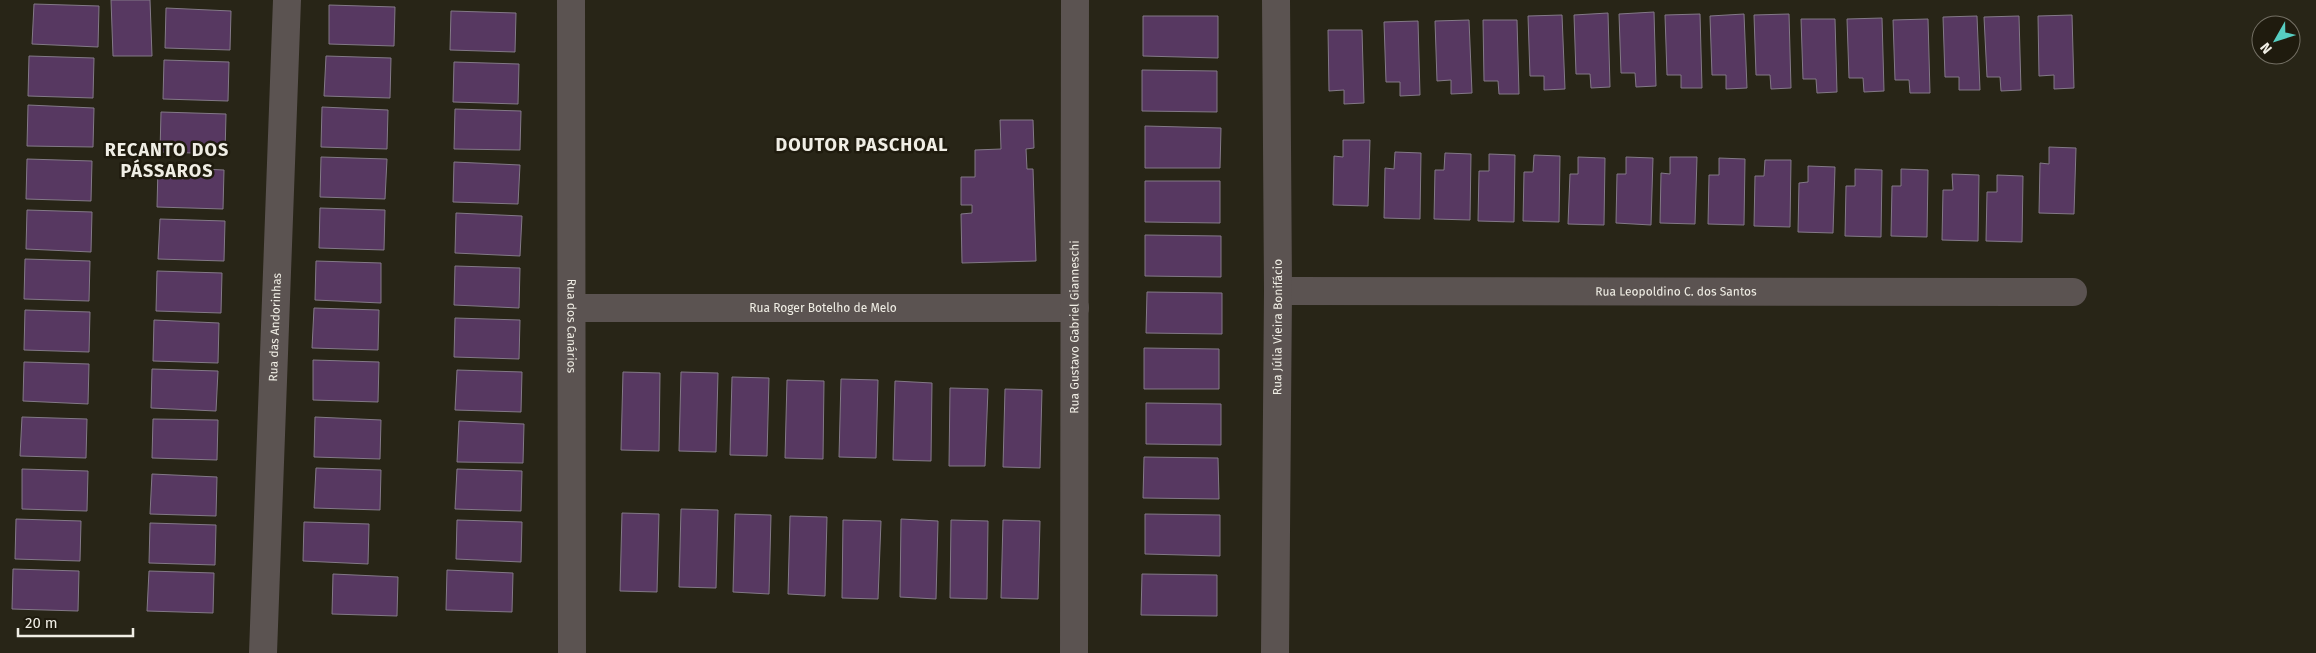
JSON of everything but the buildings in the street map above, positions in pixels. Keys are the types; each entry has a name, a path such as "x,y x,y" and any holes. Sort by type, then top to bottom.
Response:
{"street":[{"name":"Rua das Andorinhas","path":"263,653 287,0"},
{"name":"Rua dos Canários","path":"571,0 572,653"},
{"name":"Rua Gustavo Gabriel Gianneschi","path":"1074,653 1075,0"},
{"name":"Rua Júlia Vieira Bonifácio","path":"1275,653 1278,291 1276,0"},
{"name":"Rua Leopoldino C. dos Santos","path":"1278,291 2073,292"},
{"name":"Rua Roger Botelho de Melo","path":"572,308 1076,308"}],"district":[{"name":"DOUTOR PASCHOAL","path":"862,145"},
{"name":"RECANTO DOS PÁSSAROS","path":"167,160"}]}
